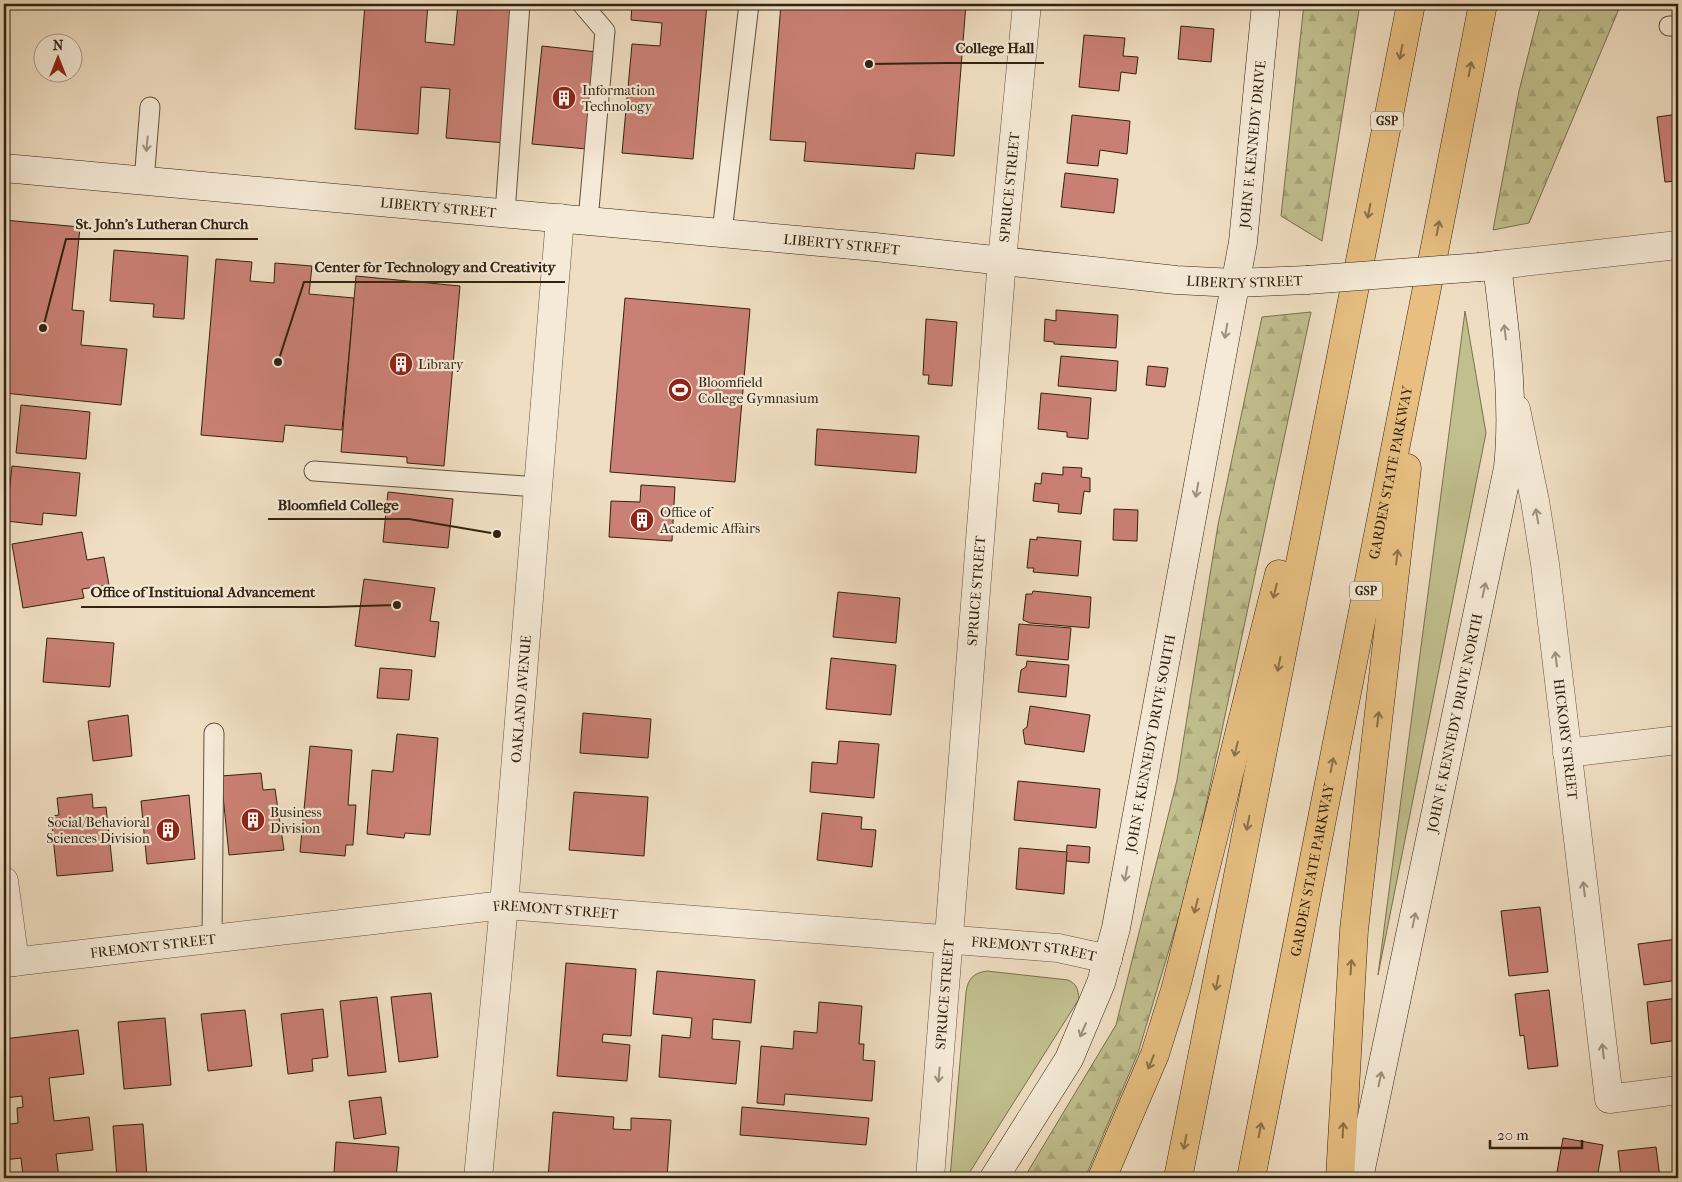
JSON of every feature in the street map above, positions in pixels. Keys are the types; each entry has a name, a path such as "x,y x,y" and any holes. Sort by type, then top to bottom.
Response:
{"highway":[{"name":"GSP","path":"1178,1178 1410,4"},
{"name":"GARDEN STATE PARKWAY","path":"1251,1178 1483,4"},
{"path":"1102,1178 1154,1054 1176,987 1363,238"},
{"path":"1340,1178 1354,930 1431,262"}],"street":[{"name":"SPRUCE STREET","path":"930,1178 1002,260 1027,4"},
{"name":"JOHN F. KENNEDY DRIVE","path":"1235,283 1246,216 1266,4"},
{"name":"LIBERTY STREET","path":"4,168 722,232 1002,260 1148,278 1235,283 1307,280 1488,266 1678,245"},
{"name":"OAKLAND AVENUE","path":"478,1178 504,905 560,218"},
{"name":"JOHN F. KENNEDY DRIVE NORTH","path":"1359,1178 1504,495 1511,439 1510,380 1488,266"},
{"name":"JOHN F. KENNEDY DRIVE SOUTH","path":"994,1178 1069,1059 1092,1008 1108,959 1116,928 1235,283"},
{"name":"HICKORY STREET","path":"1510,380 1540,531 1609,1099 1678,1090"},
{"path":"1567,753 1678,740"},
{"path":"4,882 9,963"},
{"name":"FREMONT STREET","path":"9,963 504,905 1058,948 1108,959"}],"lane":[{"path":"505,213 520,4"},
{"path":"582,4 605,31 588,220"},
{"path":"722,232 749,4"},
{"path":"144,181 150,107"},
{"path":"314,471 538,487"},
{"path":"212,939 214,733"}],"green space":[{"path":"1304,4 1360,4 1322,241 1281,216"},
{"path":"1541,4 1621,4 1529,223 1493,230 1519,91"},
{"path":"1465,311 1486,433 1378,975"},
{"path":"1311,312 1190,880 1138,1053 1085,1178 1024,1178 1116,1025 1177,780 1218,525 1262,317"},
{"path":"987,971 1068,980 1076,987 1079,999 966,1178 950,1178 966,992 972,977"}],"building":[{"path":"365,4 428,4 425,42 454,45 458,4 517,4 506,143 446,138 450,89 421,87 418,134 355,129"},
{"path":"632,4 707,4 693,159 622,153 632,44 660,46 662,23 631,20"},
{"path":"781,4 966,4 954,156 916,153 914,169 804,161 806,142 770,140"},
{"path":"1181,26 1214,29 1211,62 1178,59"},
{"path":"1084,35 1125,38 1123,56 1138,57 1136,74 1121,72 1119,91 1079,87"},
{"name":"Information Technology","path":"542,46 597,52 587,149 532,144"},
{"path":"1678,114 1678,181 1665,182 1657,117"},
{"path":"1072,115 1130,121 1127,154 1100,150 1098,166 1067,163"},
{"path":"1065,173 1118,179 1114,213 1061,207"},
{"path":"4,220 80,227 72,310 84,311 81,345 127,349 121,405 4,393"},
{"path":"114,250 188,256 184,319 153,317 154,304 110,301"},
{"path":"216,259 252,262 250,281 274,283 275,263 312,266 309,294 354,298 342,430 285,425 283,442 201,435"},
{"name":"Library","path":"356,276 460,286 444,466 407,463 407,457 341,452"},
{"name":"Bloomfield College Gymnasium","path":"625,298 750,309 735,482 610,472"},
{"path":"1056,310 1118,315 1116,348 1054,344 1054,342 1044,341 1045,319 1056,321"},
{"path":"926,319 957,322 952,386 928,384 929,375 923,375"},
{"path":"1061,356 1118,361 1116,391 1058,386"},
{"path":"1148,366 1168,368 1165,387 1146,385"},
{"path":"1041,393 1091,398 1088,439 1067,437 1067,432 1038,429"},
{"path":"21,405 90,412 86,459 16,453"},
{"path":"817,429 919,436 916,473 815,465"},
{"path":"12,466 80,473 76,516 43,513 42,525 6,521"},
{"path":"1063,467 1082,468 1081,477 1090,478 1090,492 1084,491 1081,514 1058,512 1059,504 1033,501 1035,483 1041,484 1042,473 1063,475"},
{"name":"Office of Academic Affairs","path":"641,485 675,487 672,541 609,537 611,501 640,502"},
{"path":"388,492 453,499 448,548 383,542"},
{"path":"1114,509 1138,510 1137,541 1113,540"},
{"path":"82,532 87,560 104,557 109,585 82,589 84,598 23,608 12,544"},
{"path":"1037,537 1081,541 1078,576 1033,572 1034,568 1027,568 1030,539 1037,540"},
{"path":"364,579 435,588 430,621 439,622 435,657 355,646"},
{"path":"1033,591 1091,597 1089,628 1030,623 1023,620 1026,594 1032,594"},
{"path":"838,592 900,598 896,643 833,637"},
{"path":"1019,624 1071,628 1068,660 1016,655"},
{"path":"47,638 114,643 110,687 43,682"},
{"path":"831,658 896,665 891,715 826,709"},
{"path":"1027,661 1069,665 1066,697 1018,692 1021,670 1026,667"},
{"path":"380,668 412,670 409,700 377,698"},
{"path":"1030,706 1090,715 1084,752 1025,744 1023,730 1027,727"},
{"path":"583,713 651,719 648,758 580,753"},
{"path":"128,715 132,756 93,761 88,721"},
{"path":"397,734 438,738 430,835 405,833 404,838 367,834 372,770 393,772"},
{"path":"839,741 879,744 874,798 810,792 812,762 837,764"},
{"path":"310,746 352,750 348,805 356,805 353,845 346,845 345,856 300,852"},
{"name":"Business Division","path":"261,773 263,790 275,789 284,850 229,855 221,776"},
{"path":"1018,781 1100,789 1096,828 1014,820"},
{"path":"574,792 648,797 644,856 569,850"},
{"path":"92,794 93,808 106,807 113,871 57,876 51,816 59,815 57,798"},
{"name":"Social/Behavioral Sciences Division","path":"189,795 195,859 147,864 141,801"},
{"path":"822,813 862,817 861,829 876,830 872,867 817,860"},
{"path":"1067,845 1090,847 1089,863 1066,861"},
{"path":"1019,848 1067,852 1064,894 1016,889"},
{"path":"1540,907 1548,972 1509,976 1501,911"},
{"path":"1678,939 1678,980 1644,985 1638,944"},
{"path":"566,963 636,969 631,1036 603,1034 602,1042 630,1045 627,1081 557,1076"},
{"path":"657,971 755,980 751,1023 713,1019 712,1039 740,1041 736,1084 659,1077 662,1035 690,1038 692,1018 653,1014"},
{"path":"1549,990 1558,1066 1528,1069 1524,1035 1520,1036 1515,994"},
{"path":"431,993 438,1057 399,1062 391,997"},
{"path":"377,997 386,1072 348,1076 340,1001"},
{"path":"1678,998 1678,1040 1651,1044 1647,1002"},
{"path":"819,1002 862,1006 859,1044 864,1044 863,1060 875,1061 872,1101 785,1094 784,1105 757,1103 761,1046 793,1049 794,1031 817,1033"},
{"path":"323,1009 328,1057 312,1059 313,1071 288,1074 281,1014"},
{"path":"245,1010 252,1066 208,1071 201,1014"},
{"path":"165,1018 171,1085 124,1089 118,1022"},
{"path":"78,1030 84,1074 49,1078 54,1121 89,1117 93,1150 56,1154 59,1178 23,1176 21,1158 4,1160 4,1125 18,1123 17,1108 23,1107 22,1096 5,1098 4,1039"},
{"path":"381,1097 386,1134 354,1139 349,1101"},
{"path":"742,1107 869,1118 866,1145 740,1135"},
{"path":"553,1112 614,1117 613,1129 631,1130 631,1118 671,1120 667,1178 548,1178"},
{"path":"143,1124 147,1177 117,1178 113,1126"},
{"path":"1563,1138 1603,1145 1597,1178 1556,1178"},
{"path":"336,1142 399,1147 396,1178 344,1178 344,1174 334,1173"},
{"path":"1656,1147 1660,1178 1621,1178 1618,1151"}],"place":[{"name":"College Hall","path":"869,64"},
{"name":"Information Technology","path":"564,98"},
{"name":"St. John's Lutheran Church","path":"43,328"},
{"name":"Center for Technology and Creativity","path":"278,362"},
{"name":"Library","path":"401,364"},
{"name":"Bloomfield College Gymnasium","path":"680,390"},
{"name":"Office of Academic Affairs","path":"642,520"},
{"name":"Bloomfield College","path":"497,534"},
{"name":"Office of Instituional Advancement","path":"397,605"},
{"name":"Business Division","path":"253,820"},
{"name":"Social/Behavioral Sciences Division","path":"168,830"}]}
